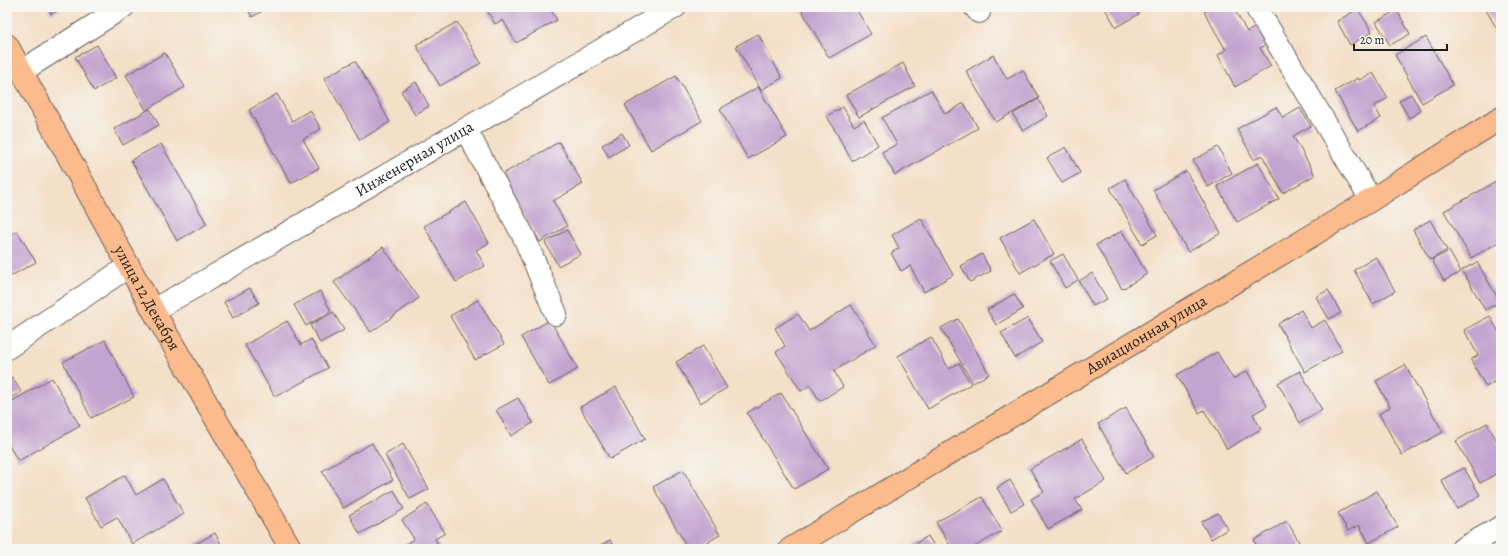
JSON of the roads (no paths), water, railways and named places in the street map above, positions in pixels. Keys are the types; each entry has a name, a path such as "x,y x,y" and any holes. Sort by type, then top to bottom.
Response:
{"main road":[{"name":"улица 12 Декабря","path":"7,45 153,310 291,549"},
{"name":"Авиационная улица","path":"790,549 1371,200 1501,118"}],"street":[{"path":"22,71 123,7"},
{"name":"Инженерная улица","path":"153,310 466,130 675,7"},
{"path":"1256,7 1371,200"},
{"path":"466,130 524,237 556,314"},
{"path":"7,348 129,266"},
{"path":"1462,549 1501,527"}]}
